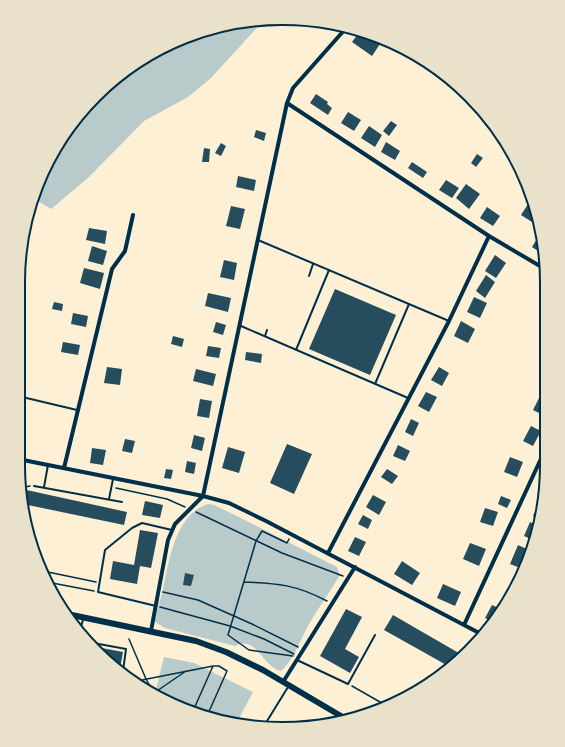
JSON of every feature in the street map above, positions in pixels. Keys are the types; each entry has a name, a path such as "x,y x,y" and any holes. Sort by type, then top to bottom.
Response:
{"main road":[{"path":"74,615 196,641 226,652 286,684 340,715"}],"street":[{"path":"151,631 168,540 175,524 203,496 256,240 287,103 293,88 342,32"},
{"path":"287,103 489,236 539,265"},
{"path":"64,468 112,269 125,251 133,214"},
{"path":"328,553 449,321 489,236"},
{"path":"25,460 203,496 229,503 355,567 478,632"},
{"path":"464,625 540,461"},
{"path":"286,684 298,658 355,567"}],"lane":[{"path":"256,240 449,321"},
{"path":"309,276 313,264"},
{"path":"296,350 329,270"},
{"path":"375,384 410,304"},
{"path":"239,325 408,398"},
{"path":"265,336 268,330"},
{"path":"25,398 79,410"},
{"path":"44,487 48,465"},
{"path":"109,499 114,478"},
{"path":"34,486 122,502"},
{"path":"156,606 98,592 105,550 132,528 142,523 172,530"},
{"path":"81,625 83,617"},
{"path":"298,658 348,684 375,635"},
{"path":"97,644 126,649 123,666"},
{"path":"267,721 286,684"}],"path":[{"path":"26,487 34,486"},
{"path":"112,487 167,499 256,541 348,578"},
{"path":"291,534 287,543 262,531 256,541 228,635 249,650 298,658"},
{"path":"49,572 100,583"},
{"path":"244,582 285,584 306,590 332,604"},
{"path":"55,583 98,592"},
{"path":"159,591 198,600 303,650"},
{"path":"156,606 230,626 264,639 298,658"},
{"path":"129,639 149,685"},
{"path":"142,680 213,666 220,666 227,671 209,711"},
{"path":"194,706 213,666"},
{"path":"158,690 186,671"},
{"path":"348,684 380,702"}],"shaded area":[{"path":"258,26 211,78 188,97 144,121 89,177 51,209 39,201 45,184 68,139 100,100 139,68 184,45 216,34"},
{"path":"208,504 214,505 241,518 337,567 340,575 312,619 290,661 281,671 269,664 259,652 249,644 243,643 235,646 165,628 155,622 171,555 180,529 187,518"},
{"path":"164,657 194,663 253,692 239,718 200,708 156,689"}],"building":[{"path":"356,36 380,44 372,56 352,42"},
{"path":"316,94 328,102 327,104 332,108 328,115 310,103"},
{"path":"348,112 361,120 354,131 341,123"},
{"path":"391,121 397,125 389,136 383,131"},
{"path":"369,126 382,135 375,147 361,138"},
{"path":"256,130 266,133 264,141 254,137"},
{"path":"386,142 400,151 395,160 381,152"},
{"path":"221,143 226,146 221,156 215,153"},
{"path":"204,148 210,149 209,162 202,162"},
{"path":"477,154 483,158 476,167 471,163"},
{"path":"412,162 427,172 423,178 408,168"},
{"path":"238,176 256,180 254,191 236,187"},
{"path":"446,180 459,188 452,198 439,190"},
{"path":"466,184 480,194 469,209 456,198"},
{"path":"528,205 533,222 521,215"},
{"path":"231,206 245,209 240,229 226,226"},
{"path":"487,207 500,216 493,226 480,218"},
{"path":"89,228 107,231 105,244 86,240"},
{"path":"536,240 538,251 532,247"},
{"path":"92,246 107,251 103,265 88,261"},
{"path":"495,255 506,263 496,278 485,271"},
{"path":"224,260 237,263 234,280 220,277"},
{"path":"84,268 104,273 100,289 80,283"},
{"path":"486,275 495,282 485,298 476,291"},
{"path":"335,289 396,315 370,375 309,349"},
{"path":"208,293 231,298 228,312 205,306"},
{"path":"474,297 487,303 480,318 467,312"},
{"path":"54,302 63,304 62,311 52,309"},
{"path":"73,313 88,316 86,327 71,324"},
{"path":"461,321 475,329 468,343 454,336"},
{"path":"216,322 226,325 223,335 213,332"},
{"path":"173,336 184,339 182,347 171,344"},
{"path":"63,342 80,345 78,355 61,352"},
{"path":"208,346 221,348 219,358 206,356"},
{"path":"246,352 262,354 261,363 245,360"},
{"path":"107,367 122,369 120,385 104,383"},
{"path":"439,367 449,373 442,386 431,380"},
{"path":"196,369 216,374 213,386 193,381"},
{"path":"426,392 437,397 429,412 418,406"},
{"path":"540,396 540,414 533,410"},
{"path":"200,399 212,401 209,418 197,416"},
{"path":"411,419 419,423 413,436 405,432"},
{"path":"531,426 540,430 533,446 523,441"},
{"path":"194,435 205,438 202,451 191,448"},
{"path":"125,439 135,441 132,453 122,451"},
{"path":"287,444 312,454 294,494 270,483"},
{"path":"398,445 410,451 405,461 393,456"},
{"path":"228,447 245,452 239,473 222,468"},
{"path":"92,448 106,450 103,465 90,463"},
{"path":"510,457 523,462 517,477 504,472"},
{"path":"187,461 196,463 194,474 185,472"},
{"path":"166,469 173,470 171,479 164,478"},
{"path":"387,469 398,476 392,484 381,477"},
{"path":"27,490 127,512 124,525 28,505"},
{"path":"373,495 386,502 379,515 366,507"},
{"path":"501,496 511,500 507,508 498,504"},
{"path":"145,501 163,505 160,518 142,515"},
{"path":"485,508 498,512 493,526 480,522"},
{"path":"363,515 372,520 368,529 358,524"},
{"path":"530,522 533,523 529,538 524,536"},
{"path":"140,530 158,533 151,568 140,566 137,584 110,579 113,561 134,565"},
{"path":"355,537 366,542 359,556 348,551"},
{"path":"470,543 486,549 479,566 463,559"},
{"path":"518,545 525,548 518,567 510,564"},
{"path":"402,561 420,573 412,585 394,574"},
{"path":"185,573 194,575 191,586 183,585"},
{"path":"443,584 461,592 455,606 437,598"},
{"path":"492,605 497,607 488,620 485,618"},
{"path":"346,609 362,617 345,649 359,657 350,673 320,656"},
{"path":"393,615 458,653 445,664 384,630"},
{"path":"101,648 123,652 121,665"}]}
